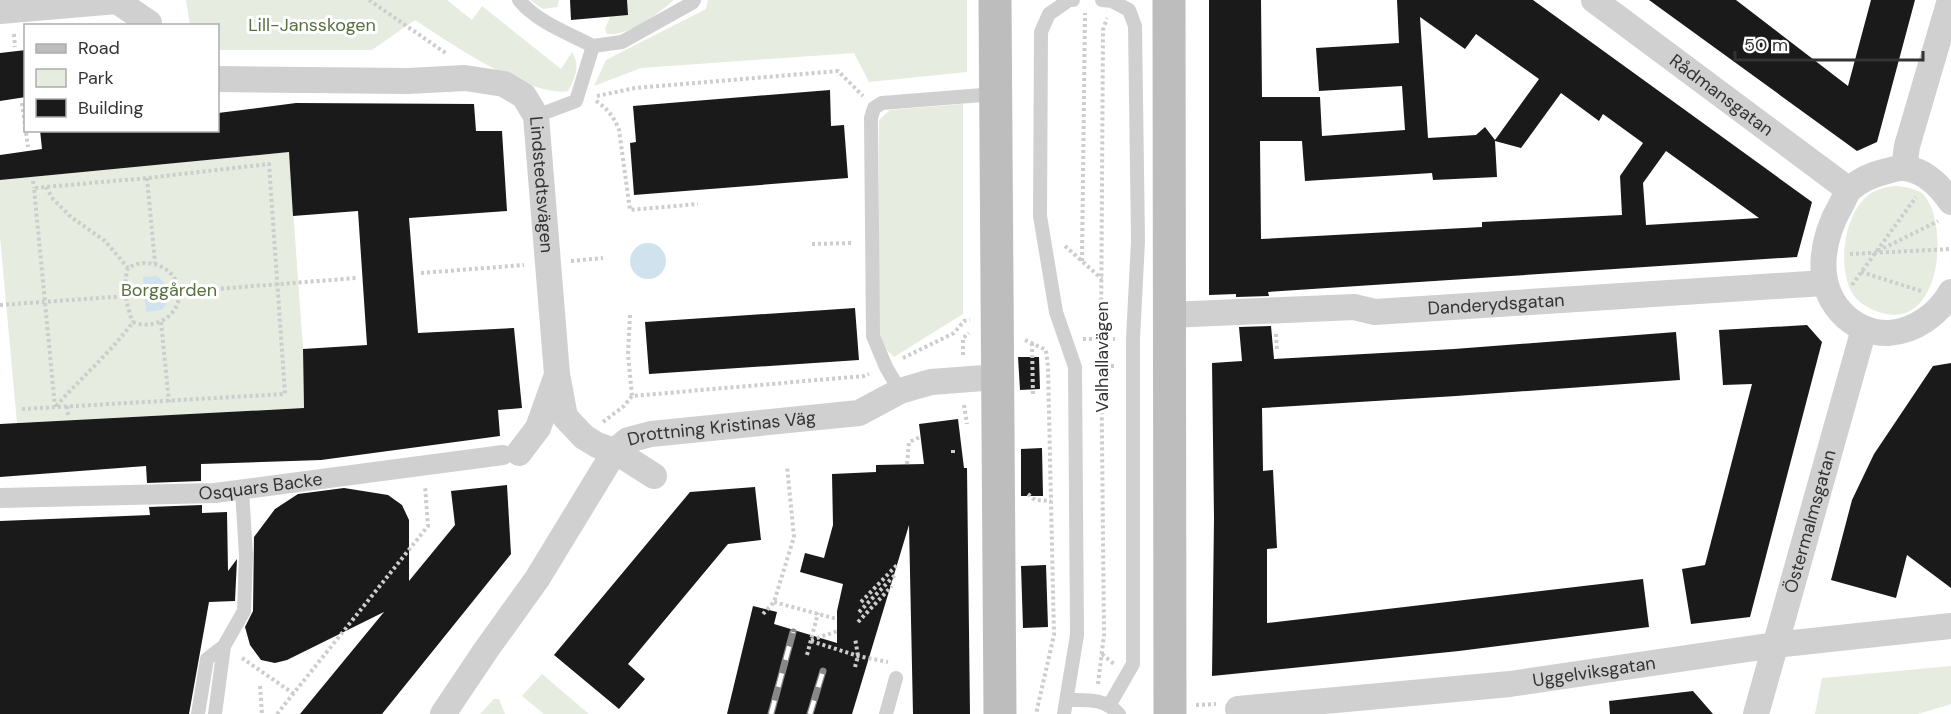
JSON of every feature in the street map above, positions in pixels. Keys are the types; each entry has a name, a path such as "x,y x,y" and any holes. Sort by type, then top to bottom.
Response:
{"main road":[{"path":"994,0 1000,714"},
{"path":"1169,0 1170,714"}],"street":[{"name":"Rådmansgatan","path":"1594,0 1849,190"},
{"path":"1904,168 1907,146 1950,0"},
{"path":"0,11 117,1 149,24"},
{"name":"Lindstedtsvägen","path":"219,79 408,81 465,78 504,84 524,96 536,116 557,374 565,417 542,449"},
{"path":"1940,293 1940,309 1926,320 1898,332 1879,333 1846,318 1833,303 1824,283 1823,264 1826,239 1835,214 1849,190 1873,174 1904,168 1922,174 1941,188 1946,211"},
{"name":"Danderydsgatan","path":"1169,315 1354,307 1375,312 1824,283"},
{"name":"Östermalmsgatan","path":"1756,714 1864,328"},
{"path":"542,449 538,428 557,374"},
{"name":"Drottning Kristinas Väg","path":"443,714 537,579 615,451 628,440 651,434 859,413 900,391 947,380 996,377"},
{"name":"Lindstedtsvägen","path":"542,449 615,451 654,476"},
{"name":"Osquars Backe","path":"0,498 215,493 542,449"},
{"name":"Uggelviksgatan","path":"1238,709 1510,684 1775,645 1951,626"}],"lane":[{"path":"519,0 525,8 546,22 593,46 622,42 694,0"},
{"path":"1064,714 1077,635 1075,367 1056,312 1040,216 1041,32 1049,14 1069,0 1073,0"},
{"path":"1067,699 1096,701 1115,709 1133,664 1133,339 1138,241 1135,26 1129,10 1112,1 1102,0"},
{"path":"536,116 576,101 593,46"},
{"path":"900,391 886,367 873,336 871,118 874,108 882,103 995,94"},
{"path":"215,714 224,646 244,611 246,555 242,490"},
{"path":"198,714 207,659 224,646"},
{"path":"886,714 896,678"}],"path":[{"path":"369,0 450,56 465,78"},
{"name":"Valhallavägen","path":"1096,701 1104,634 1101,340 1103,30 1112,1"},
{"path":"1082,261 1085,12"},
{"path":"698,204 630,210 619,129 614,118 604,106 590,98 635,88 838,71 874,108"},
{"path":"22,103 24,118"},
{"path":"26,132 28,147"},
{"path":"21,410 285,394 269,164 34,188"},
{"path":"147,178 155,263"},
{"path":"33,181 56,407"},
{"path":"46,187 53,199 71,217 105,241 128,268"},
{"path":"1850,288 1920,192"},
{"path":"1875,253 1946,211"},
{"path":"812,244 873,242"},
{"path":"1062,243 1102,280"},
{"path":"1844,254 1951,249"},
{"path":"421,273 603,258"},
{"path":"155,263 165,268 173,278 179,292 177,303 171,313 161,322 139,325 133,322 129,313 125,276 128,268 134,264 155,263"},
{"path":"1861,272 1940,293"},
{"path":"179,292 356,278"},
{"path":"0,305 127,296"},
{"path":"624,406 632,396 628,354 630,315"},
{"path":"632,396 864,376 954,333 963,321 972,320"},
{"path":"56,407 84,374 115,346 133,322"},
{"path":"161,322 169,402"},
{"path":"1272,335 1276,334 1277,351"},
{"path":"1032,343 1033,397"},
{"path":"1036,714 1054,635 1048,367"},
{"path":"67,406 68,415"},
{"path":"907,464 909,442 920,437"},
{"path":"277,714 428,526 423,464"},
{"path":"763,614 774,602 794,537 787,466"},
{"path":"1027,493 1035,500 1051,501"},
{"path":"861,602 897,565"},
{"path":"859,612 895,575"},
{"path":"858,622 892,586"},
{"path":"774,602 837,619"},
{"path":"807,655 818,613"},
{"path":"811,641 838,631"},
{"path":"855,639 858,656 855,667"},
{"path":"811,641 858,656 895,663 896,678"},
{"path":"240,657 294,694"},
{"path":"260,686 262,714"}],"green space":[{"name":"Lill-Jansskogen","path":"186,0 447,0 472,20 482,6 561,69 572,52 577,67 568,91 552,91 533,86 489,66 415,20 372,50 219,50 219,24 190,24"},
{"path":"530,0 559,0 557,7 543,9"},
{"path":"617,0 674,0 634,28 616,34 607,34 605,29"},
{"path":"708,0 967,0 967,72 869,82 854,53 641,68 594,86 606,60 706,9"},
{"path":"963,104 963,314 894,357 879,342 879,120 890,110"},
{"name":"Borggården","path":"289,152 303,349 304,408 17,423 0,237 0,180"},
{"path":"1896,186 1922,193 1931,207 1938,249 1935,272 1927,292 1915,307 1898,315 1876,311 1865,306 1856,298 1847,280 1844,255 1848,229 1859,206 1873,192"},
{"path":"1951,666 1951,704 1918,714 1815,714 1822,678"},
{"path":"542,674 589,714 544,714 522,696"},
{"path":"494,699 499,699 505,714 480,714"}],"water":[{"path":"648,243 661,248 666,261 661,274 648,279 635,274 630,261 635,248"},
{"path":"157,276 164,283 168,292 167,302 162,310 146,312 143,277"}],"building":[{"path":"570,0 627,0 628,15 571,20"},
{"path":"1209,0 1261,0 1262,97 1320,97 1322,136 1405,130 1402,86 1319,91 1316,48 1399,43 1397,0 1533,0 1812,202 1797,257 1268,292 1269,296 1209,295","holes":["1420,17 1465,49 1476,34 1539,79 1495,140 1485,127 1476,135 1428,138","1561,93 1599,121 1603,114 1643,143 1620,176 1622,215 1482,222 1482,227 1261,239 1260,141 1302,141 1305,181 1432,173 1433,180 1497,177 1495,141 1521,148","1666,151 1759,218 1646,225 1643,183"]},
{"path":"1649,0 1736,0 1848,86 1871,0 1915,0 1877,142 1857,151"},
{"path":"24,50 24,97 0,101 0,53"},
{"path":"830,90 831,126 844,125 848,178 634,195 630,143 636,142 633,106"},
{"path":"296,103 474,104 476,131 502,131 507,211 409,218 418,333 514,328 522,408 498,410 500,436 321,460 201,464 201,481 147,483 146,466 0,477 0,424 304,408 303,349 367,345 358,211 293,216 289,152 0,180 0,155 42,149 40,132 219,132 219,113"},
{"path":"855,308 859,360 649,374 645,322"},
{"path":"1807,325 1822,342 1750,617 1691,624 1682,569 1705,565 1752,384 1723,385 1719,330"},
{"path":"1271,326 1274,359 1454,349 1676,332 1680,380 1262,408 1263,471 1273,470 1277,548 1267,549 1267,623 1643,579 1649,627 1459,651 1212,676 1214,518 1212,363 1242,361 1239,327"},
{"path":"1018,357 1039,357 1040,389 1020,390"},
{"path":"1951,363 1951,588 1907,555 1896,598 1831,580 1852,500 1874,454 1933,366"},
{"path":"958,419 964,468 967,468 970,714 913,714 909,525 852,714 727,714 753,606 777,612 774,624 837,643 837,611 843,584 800,572 805,553 824,558 833,525 832,474 876,472 876,465 924,464 919,424"},
{"path":"1042,448 1043,496 1021,496 1021,449"},
{"path":"507,485 511,554 382,714 300,714 384,612 287,660 275,663 261,660 250,645 245,627 253,611 254,537 275,509 298,494 344,488 388,495 402,505 409,520 409,581 455,525 451,491"},
{"path":"755,487 761,540 728,544 628,664 645,679 619,709 554,655 690,492"},
{"path":"202,505 202,513 227,512 228,571 237,559 235,601 209,602 189,714 0,714 0,521 150,515 149,507"},
{"path":"1046,565 1048,627 1023,628 1021,566"},
{"path":"1693,691 1713,714 1610,714 1609,701"}],"railway":[{"path":"771,714 793,632"},
{"path":"810,714 823,671"}]}
